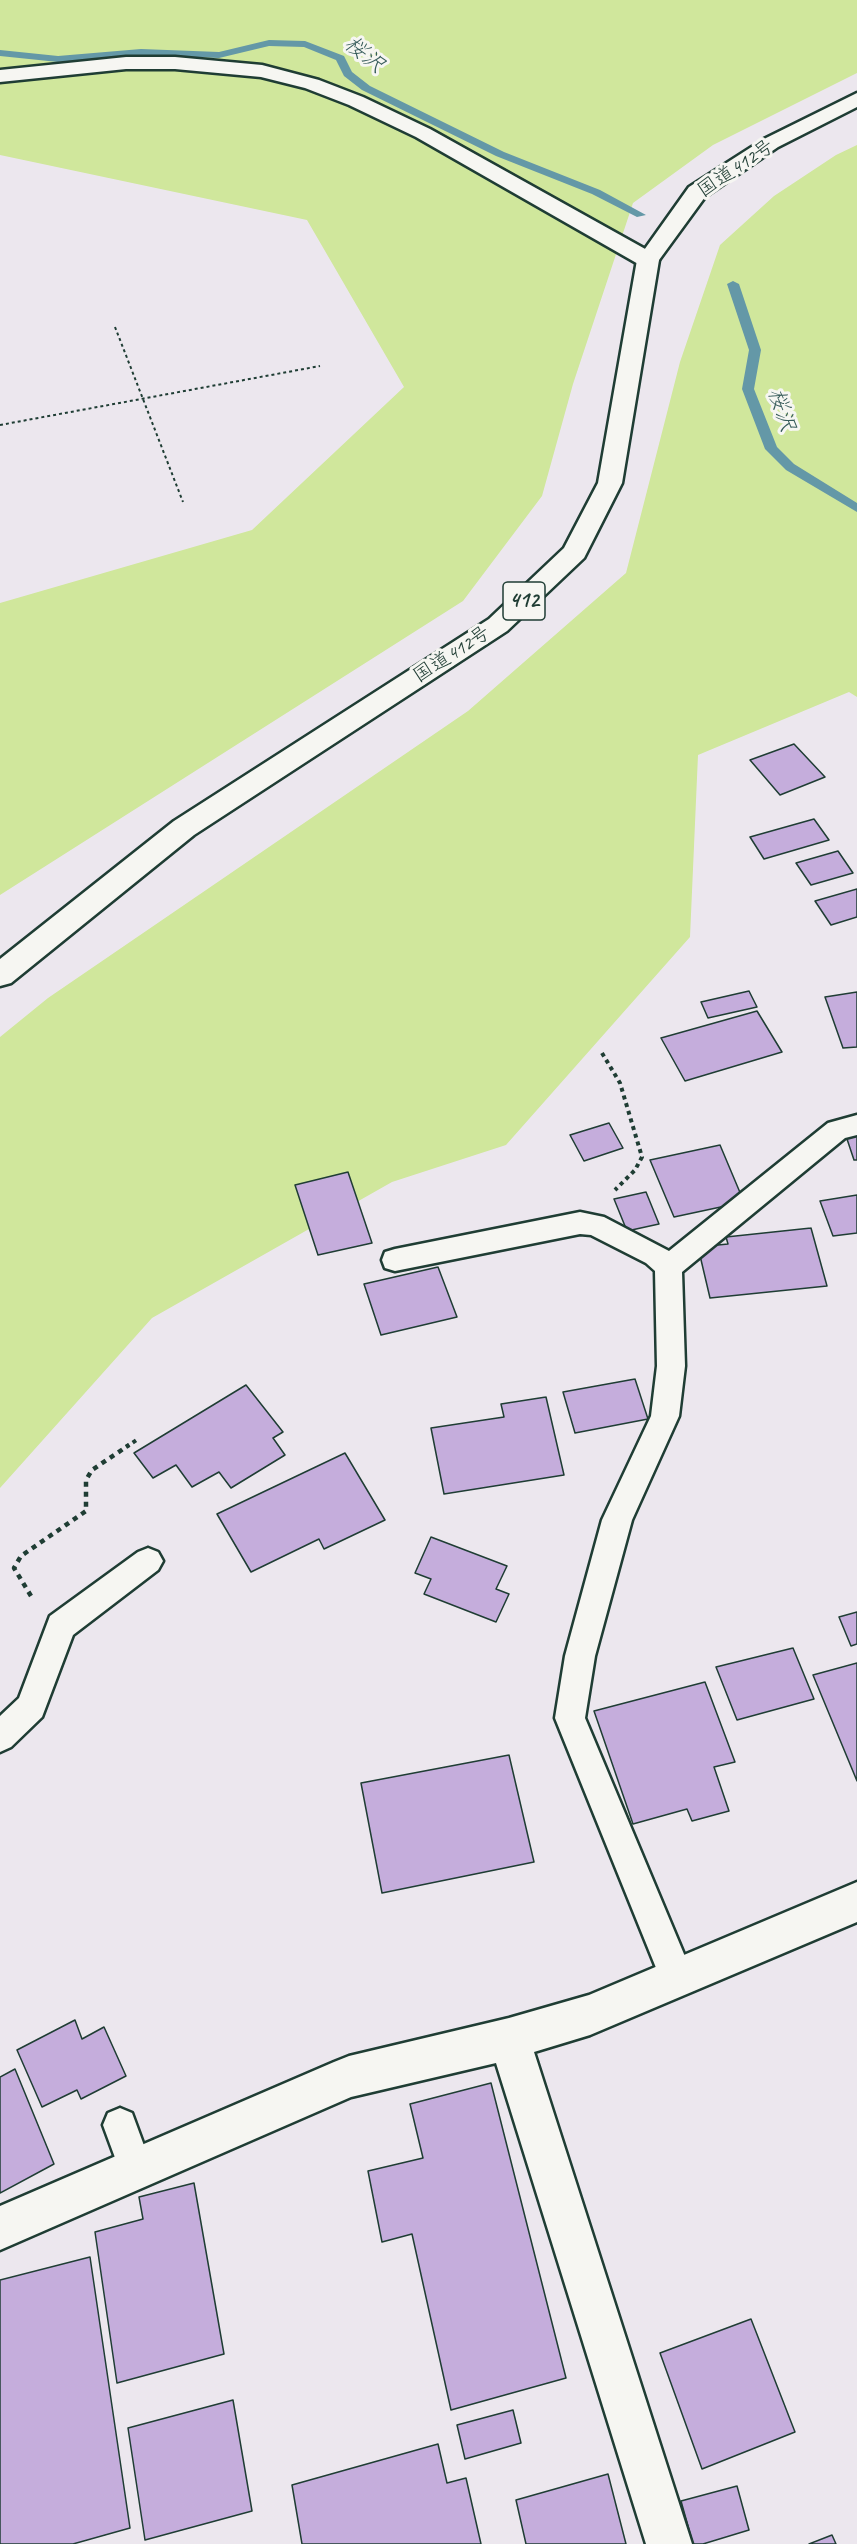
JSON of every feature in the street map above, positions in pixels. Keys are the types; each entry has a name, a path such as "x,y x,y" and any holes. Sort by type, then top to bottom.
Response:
{"main road":[{"path":"0,76 126,63 175,63 262,71 312,84 356,100 423,133 648,260"},
{"name":"国道412号","path":"0,975 184,828 498,625 575,552 610,483 648,260 697,192 771,143 857,99"},
{"path":"0,2228 349,2077 509,2039 590,2015 857,1902"},
{"path":"509,2039 669,2544"}],"lane":[{"path":"668,1267 837,1130 857,1125"},
{"path":"395,1260 580,1223 595,1225 655,1256 668,1267 671,1366 665,1416 617,1520 580,1656 570,1718 677,1978"},
{"path":"0,1737 31,1707 60,1626 148,1561"},
{"path":"120,2125 136,2170"}],"path":[{"path":"116,327 183,502"},
{"path":"0,425 320,366"},
{"path":"595,1225 599,1206 635,1170 642,1157 620,1083 602,1053"},
{"path":"56,1636 14,1568 21,1556 86,1511 86,1480 92,1470 138,1438"}],"green space":[{"path":"0,0 857,0 857,73 713,145 633,203 573,384 542,496 463,601 0,895 0,603 252,530 404,387 307,220 0,155"},
{"path":"857,145 857,697 849,692 698,755 690,937 506,1145 392,1182 152,1318 0,1488 0,1037 48,998 468,711 626,573 680,362 720,245 774,196 836,155"}],"building":[{"path":"794,744 825,777 780,795 750,760"},
{"path":"814,819 829,840 764,859 750,837"},
{"path":"838,851 853,873 811,885 796,863"},
{"path":"857,889 857,917 831,925 815,901"},
{"path":"749,991 757,1007 708,1018 701,1002"},
{"path":"857,992 857,1047 843,1048 825,997"},
{"path":"757,1011 782,1052 685,1081 661,1038"},
{"path":"609,1123 623,1148 584,1161 570,1135"},
{"path":"857,1128 857,1160 854,1160 844,1130"},
{"path":"720,1145 744,1202 674,1217 650,1160"},
{"path":"348,1172 372,1243 318,1255 295,1185"},
{"path":"646,1192 659,1224 627,1231 614,1199"},
{"path":"857,1195 857,1233 833,1236 820,1201"},
{"path":"811,1228 827,1286 710,1298 698,1247 728,1244 726,1237"},
{"path":"438,1267 457,1317 381,1335 364,1284"},
{"path":"635,1379 648,1419 575,1433 563,1392"},
{"path":"246,1385 283,1432 273,1438 285,1455 231,1488 219,1472 192,1487 176,1465 153,1478 134,1453"},
{"path":"546,1397 564,1475 444,1494 431,1428 504,1417 501,1404"},
{"path":"345,1453 385,1520 324,1549 319,1539 251,1572 217,1514"},
{"path":"431,1537 507,1566 496,1589 509,1594 496,1622 424,1594 431,1579 415,1573"},
{"path":"857,1612 857,1644 851,1646 839,1617"},
{"path":"793,1648 814,1699 737,1720 716,1667"},
{"path":"857,1663 857,1781 813,1675"},
{"path":"705,1682 735,1762 714,1767 729,1811 692,1821 687,1809 633,1824 594,1711"},
{"path":"509,1755 534,1862 382,1893 361,1783"},
{"path":"75,2020 82,2039 104,2027 126,2076 81,2099 77,2090 42,2107 17,2050"},
{"path":"15,2069 54,2164 0,2193 0,2077"},
{"path":"491,2083 566,2378 451,2410 412,2234 382,2242 368,2171 423,2158 410,2104"},
{"path":"194,2183 224,2354 117,2383 95,2232 143,2219 139,2197"},
{"path":"90,2257 130,2528 73,2544 0,2544 0,2280"},
{"path":"751,2319 795,2432 702,2469 660,2353"},
{"path":"233,2400 252,2511 145,2540 128,2428"},
{"path":"513,2410 521,2443 465,2459 457,2425"},
{"path":"438,2444 447,2483 466,2478 481,2544 302,2544 292,2485"},
{"path":"608,2474 626,2544 526,2544 516,2500"},
{"path":"737,2486 749,2530 703,2544 693,2544 681,2501"},
{"path":"832,2535 836,2544 809,2544"}],"waterway":[{"name":"桜沢","path":"0,53 58,59 141,52 219,55 269,43 305,44 340,58 348,74 366,88 500,154 596,192 641,215"},
{"name":"桜沢","path":"733,284 755,350 748,389 771,449 790,467 857,508"}]}
